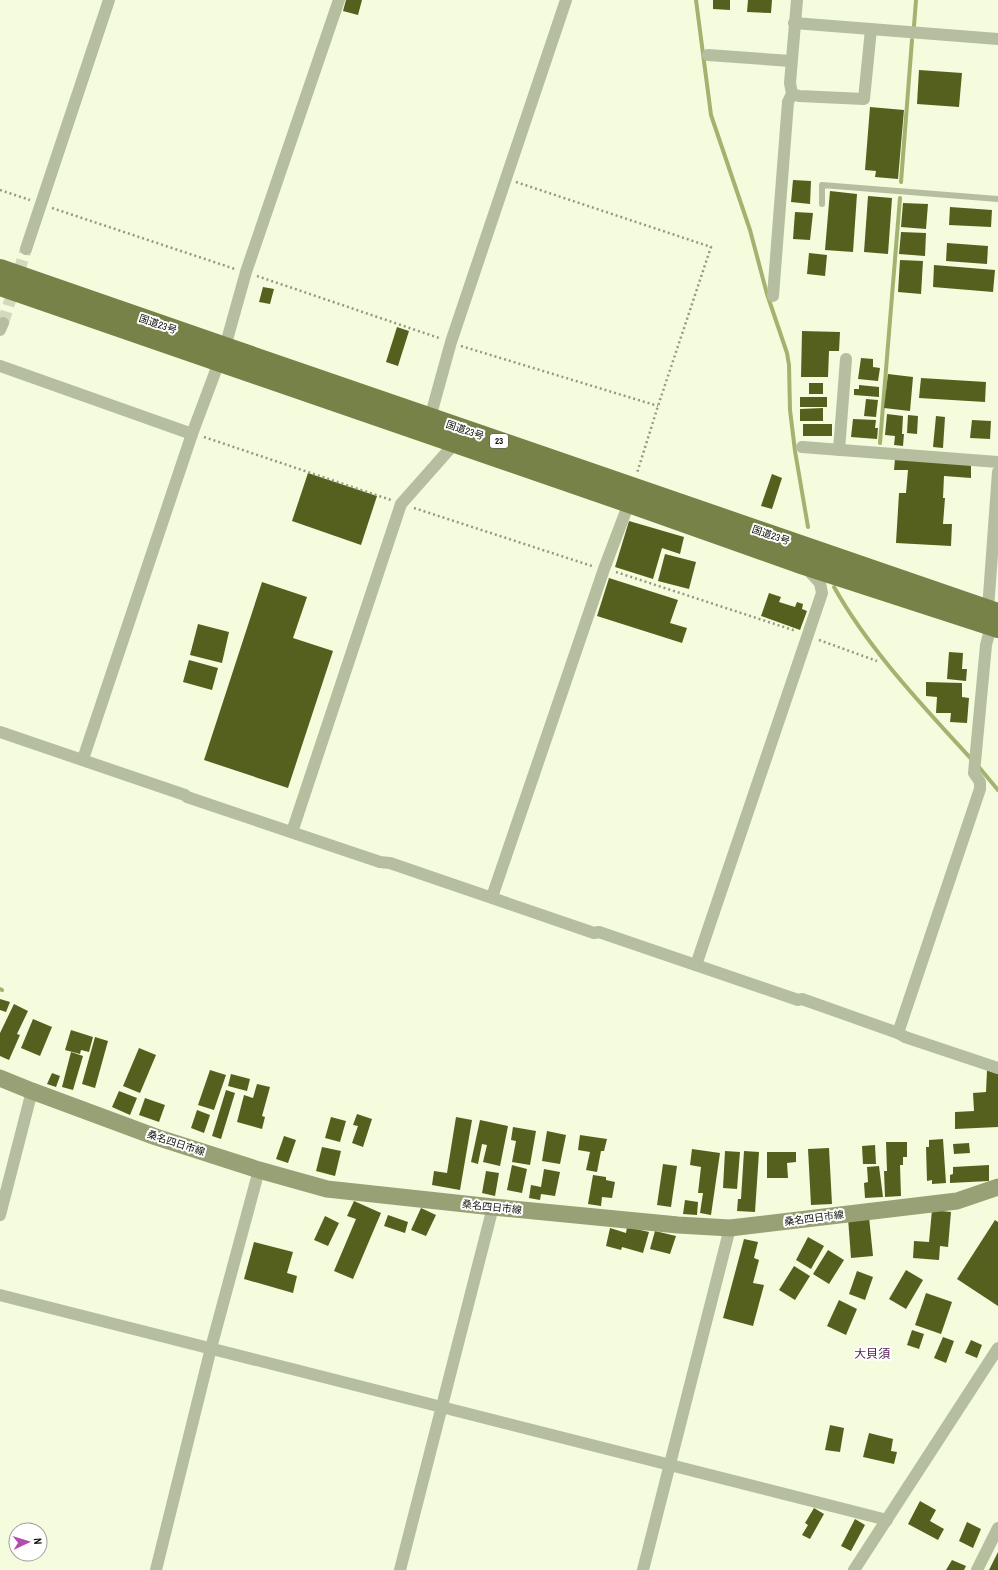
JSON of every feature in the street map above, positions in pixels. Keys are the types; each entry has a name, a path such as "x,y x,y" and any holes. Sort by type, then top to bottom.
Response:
{"highway":[{"name":"国道23号","path":"0,269 455,443 631,495 994,619"},
{"name":"国道23号","path":"0,286 430,418 631,495 804,565 994,619"}],"main road":[{"name":"桑名四日市線","path":"0,1078 156,1136 260,1170 327,1189 678,1226 730,1228 957,1201 998,1187"}],"street":[{"path":"26,249 110,0"},
{"path":"83,760 192,434 222,355 246,272 338,0"},
{"path":"430,418 451,342 566,0"},
{"path":"773,296 788,102 792,94 790,83 791,61 797,0"},
{"path":"794,23 998,39"},
{"path":"792,94 799,96 864,99 870,29"},
{"path":"708,55 791,61"},
{"path":"839,450 846,359"},
{"path":"0,366 192,434"},
{"path":"292,832 401,504 455,443"},
{"path":"802,447 998,462"},
{"path":"898,1032 980,789 980,782 974,773 974,768 986,645 994,619 998,472"},
{"path":"492,897 604,569 631,495"},
{"path":"696,965 822,593 820,583 804,565"},
{"path":"0,732 380,862 390,863 594,933 598,932 798,1000 802,999 898,1032 905,1037 998,1068"},
{"path":"0,1215 32,1091"},
{"path":"156,1570 211,1348 260,1170"},
{"path":"400,1570 493,1207"},
{"path":"643,1570 730,1228"},
{"path":"0,1295 887,1520"},
{"path":"860,1568 887,1520 998,1348"},
{"path":"977,1570 998,1528"}],"lane":[{"path":"822,204 822,185 998,199"}],"path":[{"path":"506,179 711,247 658,406 631,495"},
{"path":"0,190 451,342 658,406"},
{"path":"192,434 401,504 611,570 807,635 877,661"}],"building":[{"path":"346,0 362,0 358,15 343,11"},
{"path":"713,0 730,0 730,10 713,9"},
{"path":"748,0 772,0 771,13 747,12"},
{"path":"919,70 962,73 959,107 917,104"},
{"path":"870,107 904,110 898,179 875,177 876,171 865,170"},
{"path":"793,180 811,181 810,204 791,202"},
{"path":"830,191 857,194 853,252 825,250"},
{"path":"868,196 892,198 888,254 864,252"},
{"path":"903,203 928,204 926,229 901,227"},
{"path":"950,207 992,210 991,227 949,225"},
{"path":"795,212 813,213 810,240 793,239"},
{"path":"901,232 926,233 925,256 899,254"},
{"path":"947,243 988,246 987,264 946,261"},
{"path":"809,253 827,255 825,276 807,274"},
{"path":"900,260 923,261 921,294 898,292"},
{"path":"934,265 995,270 993,292 933,287"},
{"path":"263,287 274,289 270,304 259,302"},
{"path":"397,327 409,331 398,366 386,362"},
{"path":"802,331 840,332 839,351 829,351 828,377 801,377"},
{"path":"861,358 873,359 873,367 880,368 878,381 858,379"},
{"path":"888,374 913,377 910,411 884,408"},
{"path":"921,378 986,382 985,402 919,398"},
{"path":"809,383 823,383 823,394 809,394"},
{"path":"859,385 879,387 879,397 854,395 854,389 859,389"},
{"path":"800,397 827,397 827,407 800,407"},
{"path":"866,399 878,400 876,417 864,416"},
{"path":"823,408 823,421 800,421 800,409"},
{"path":"887,414 903,416 903,446 894,445 895,436 885,435"},
{"path":"908,415 918,416 917,434 907,433"},
{"path":"936,416 945,417 943,448 933,447"},
{"path":"853,419 876,420 875,428 878,428 877,439 851,437"},
{"path":"972,420 991,421 990,439 970,438"},
{"path":"803,424 832,424 832,436 803,436"},
{"path":"895,459 971,463 971,478 944,476 943,498 945,498 943,524 952,524 951,546 896,543 899,493 906,493 908,470 894,470"},
{"path":"308,473 377,496 361,545 292,521"},
{"path":"772,474 782,478 772,509 761,506"},
{"path":"629,521 684,537 680,554 662,548 653,579 615,567"},
{"path":"665,554 696,562 689,589 658,581"},
{"path":"609,578 678,600 670,623 687,628 682,643 597,616"},
{"path":"262,582 307,597 293,638 333,651 288,788 204,760"},
{"path":"769,593 781,597 779,602 795,607 797,602 803,604 802,609 807,611 800,630 761,616"},
{"path":"198,624 229,632 222,663 190,655"},
{"path":"949,652 963,653 962,669 967,669 966,681 947,679"},
{"path":"189,660 218,668 212,690 183,682"},
{"path":"926,682 962,683 962,697 969,698 967,723 950,722 951,713 936,713 937,697 926,696"},
{"path":"0,999 10,1002 6,1012 0,1010"},
{"path":"14,1004 28,1011 17,1034 20,1035 9,1060 0,1056 0,1033"},
{"path":"33,1019 52,1027 40,1056 21,1048"},
{"path":"71,1030 93,1037 89,1052 81,1050 80,1054 65,1050"},
{"path":"95,1037 108,1041 95,1088 82,1084"},
{"path":"139,1048 156,1055 140,1093 123,1086"},
{"path":"71,1052 83,1056 73,1090 62,1087"},
{"path":"210,1070 226,1075 214,1110 198,1105"},
{"path":"987,1070 998,1074 998,1127 955,1129 955,1112 974,1111 973,1093 986,1092"},
{"path":"52,1073 60,1076 56,1087 47,1084"},
{"path":"231,1074 250,1079 247,1091 228,1086"},
{"path":"257,1084 270,1087 262,1116 265,1117 262,1129 237,1122 244,1095 253,1098"},
{"path":"226,1090 235,1093 221,1139 212,1136"},
{"path":"119,1091 137,1098 130,1115 112,1107"},
{"path":"145,1098 165,1105 159,1122 139,1115"},
{"path":"197,1110 210,1115 204,1133 191,1128"},
{"path":"357,1114 372,1119 363,1147 352,1143 358,1126 353,1125"},
{"path":"331,1117 346,1121 340,1142 325,1138"},
{"path":"456,1117 472,1120 460,1190 432,1185 434,1171 447,1173"},
{"path":"480,1120 508,1126 500,1166 483,1162 487,1145 482,1144 478,1164 471,1162"},
{"path":"513,1127 536,1131 530,1165 512,1162 516,1141 511,1140"},
{"path":"547,1131 566,1135 560,1164 542,1161"},
{"path":"580,1135 607,1139 604,1151 601,1151 597,1172 586,1170 590,1152 578,1150"},
{"path":"284,1136 296,1140 288,1163 276,1159"},
{"path":"943,1139 946,1183 932,1184 932,1180 927,1181 926,1147 929,1147 929,1140"},
{"path":"886,1142 907,1142 907,1157 903,1157 903,1165 900,1165 901,1196 885,1197 884,1171 887,1171"},
{"path":"969,1143 970,1153 954,1154 953,1144"},
{"path":"875,1145 876,1164 863,1164 862,1146"},
{"path":"322,1147 341,1151 335,1176 316,1171"},
{"path":"829,1148 832,1204 811,1205 808,1149"},
{"path":"692,1149 720,1153 711,1215 700,1213 703,1193 698,1193 701,1167 690,1165"},
{"path":"725,1151 740,1152 737,1189 723,1188"},
{"path":"744,1151 759,1152 755,1212 737,1211 738,1199 741,1199"},
{"path":"767,1152 796,1152 796,1162 787,1163 788,1178 767,1178"},
{"path":"663,1164 677,1166 671,1207 657,1205"},
{"path":"512,1165 527,1169 522,1193 507,1190"},
{"path":"989,1165 989,1181 950,1183 950,1175 953,1174 953,1167"},
{"path":"879,1166 883,1197 865,1198 864,1183 868,1182 867,1167"},
{"path":"544,1169 560,1172 555,1196 541,1194 540,1200 529,1198 531,1185 541,1187"},
{"path":"486,1171 499,1173 495,1196 482,1193"},
{"path":"593,1175 606,1177 606,1180 615,1182 612,1198 602,1197 601,1206 588,1204"},
{"path":"685,1200 698,1202 697,1215 683,1214"},
{"path":"354,1201 381,1213 353,1279 334,1271 356,1219 347,1216"},
{"path":"421,1208 436,1215 426,1236 411,1230"},
{"path":"932,1210 951,1212 948,1247 940,1246 939,1260 913,1258 914,1241 929,1242"},
{"path":"388,1215 408,1222 405,1233 384,1226"},
{"path":"325,1216 339,1223 328,1246 314,1240"},
{"path":"869,1217 873,1256 851,1258 848,1218"},
{"path":"995,1220 998,1222 998,1306 957,1279"},
{"path":"627,1227 649,1232 643,1253 622,1247 621,1250 606,1246 610,1228 626,1233"},
{"path":"655,1231 676,1236 670,1254 650,1249"},
{"path":"808,1237 824,1246 811,1269 796,1260"},
{"path":"744,1239 758,1242 754,1258 759,1260 753,1283 764,1285 753,1326 723,1318"},
{"path":"254,1242 293,1252 287,1273 297,1276 293,1293 244,1279"},
{"path":"828,1250 844,1260 829,1284 813,1274"},
{"path":"794,1266 810,1276 795,1300 779,1290"},
{"path":"906,1270 923,1280 906,1309 889,1299"},
{"path":"857,1271 873,1277 865,1300 849,1294"},
{"path":"926,1293 952,1302 941,1334 915,1325"},
{"path":"839,1300 857,1309 846,1335 827,1326"},
{"path":"912,1330 924,1334 919,1349 907,1345"},
{"path":"943,1337 954,1341 946,1363 934,1358"},
{"path":"971,1340 982,1345 977,1358 965,1353"},
{"path":"830,1425 844,1428 840,1452 825,1450"},
{"path":"869,1433 893,1439 891,1451 897,1452 894,1464 863,1457"},
{"path":"920,1501 936,1510 930,1521 944,1529 938,1540 908,1524"},
{"path":"814,1508 824,1514 810,1539 802,1535 808,1525 805,1523"},
{"path":"855,1519 865,1525 851,1551 841,1546"},
{"path":"967,1522 981,1529 973,1548 959,1541"},
{"path":"998,1552 998,1570 989,1570"},
{"path":"952,1560 966,1566 964,1570 946,1570"}],"waterway":[{"path":"696,0 711,115 750,230 767,294 787,353 789,365 790,410 795,451 808,527"},
{"path":"914,26 916,0"},
{"path":"901,182 912,40"},
{"path":"880,443 900,198"},
{"path":"834,587 848,611 881,656 917,699 973,761"},
{"path":"978,766 998,790"}],"tunnel":[{"path":"3,323 26,249"}],"district":[{"name":"大貝須","path":"872,1354"}]}
